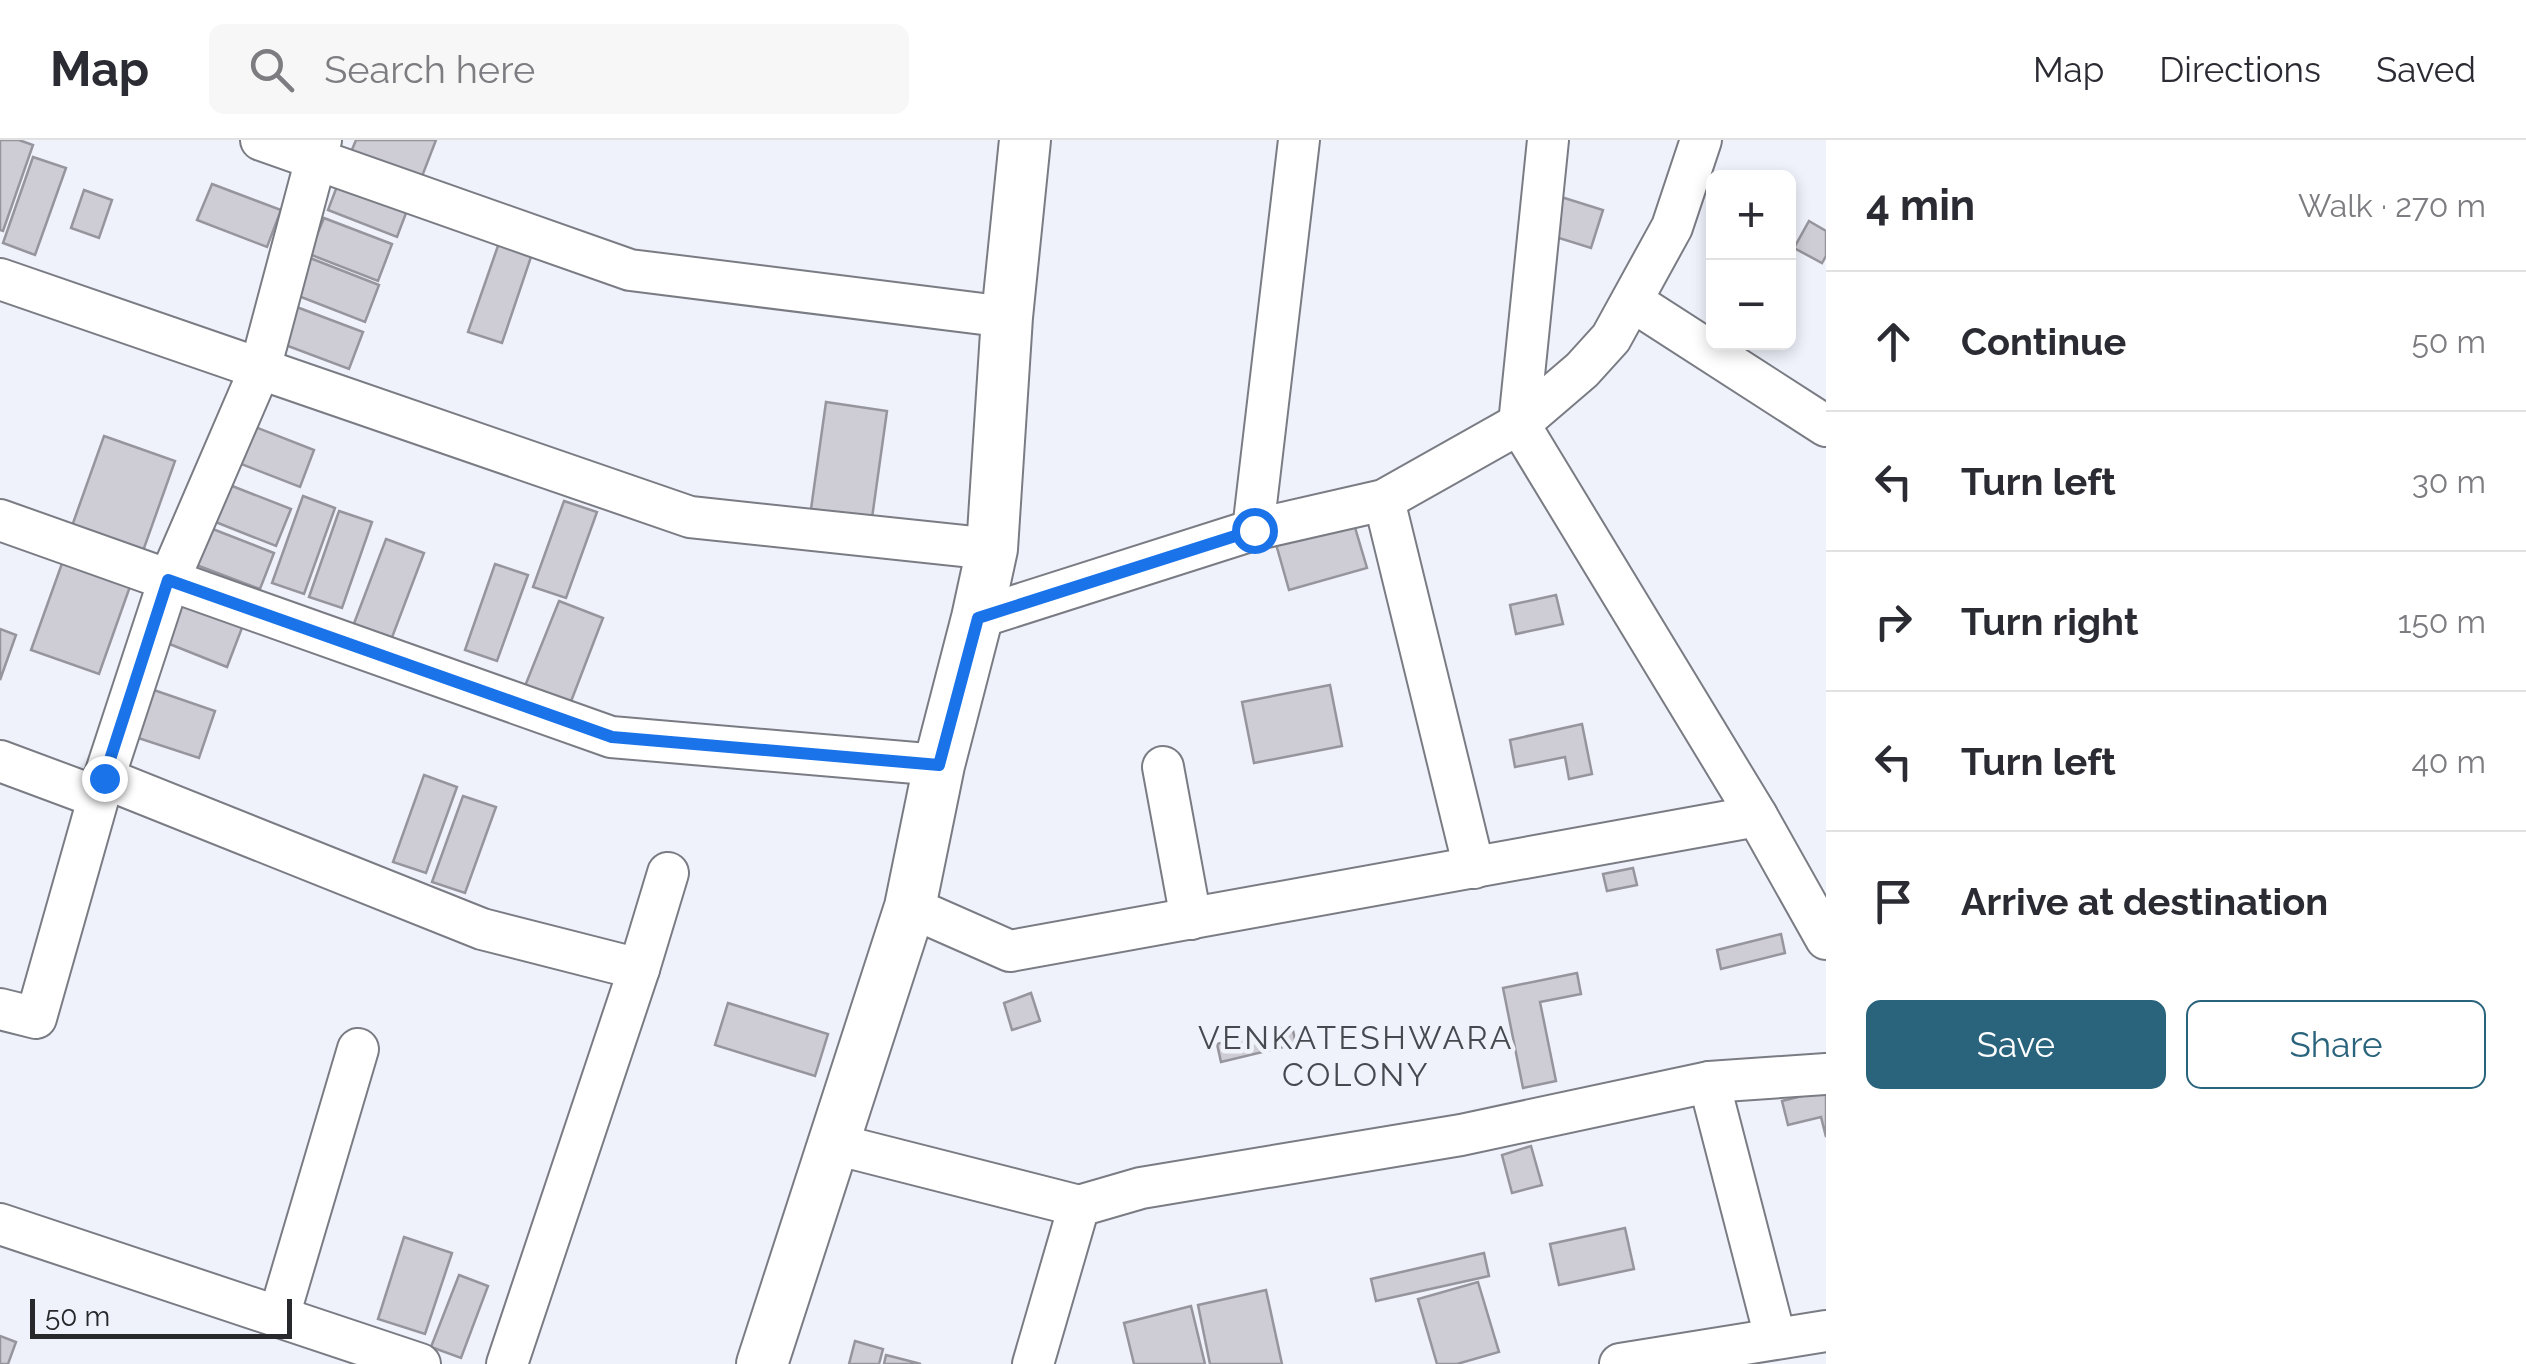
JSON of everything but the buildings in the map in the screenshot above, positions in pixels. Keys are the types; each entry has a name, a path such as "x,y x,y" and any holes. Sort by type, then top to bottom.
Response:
{"street":[{"path":"261,140 318,149 630,270 1008,316"},
{"path":"762,1364 910,907 939,765 978,618 992,549 1024,140"},
{"path":"1254,530 1299,140"},
{"path":"1548,140 1520,424 1757,816 1826,939"},
{"path":"978,618 1254,530 1384,500 1520,424 1582,370 1611,338 1672,227 1702,140"},
{"path":"0,1009 36,1018 101,788 168,580 260,369 318,149"},
{"path":"0,279 690,518 992,549"},
{"path":"1632,301 1826,426"},
{"path":"1384,500 1474,868"},
{"path":"0,520 612,737 939,765"},
{"path":"0,761 101,788 482,929 640,969"},
{"path":"1163,767 1190,918"},
{"path":"910,907 1010,951 1757,816"},
{"path":"507,1364 640,969 668,873"},
{"path":"280,1316 358,1049"},
{"path":"835,1144 1080,1206 1141,1188 1461,1135 1709,1082 1826,1074"},
{"path":"1709,1082 1775,1337"},
{"path":"1033,1364 1080,1206"},
{"path":"0,1224 420,1364"},
{"path":"1620,1364 1826,1331"}],"district":[{"name":"VENKATESHWARA COLONY","path":"1356,1056"}],"route":[{"path":"104,778 168,580 612,737 939,765 978,618 1254,530"}]}
